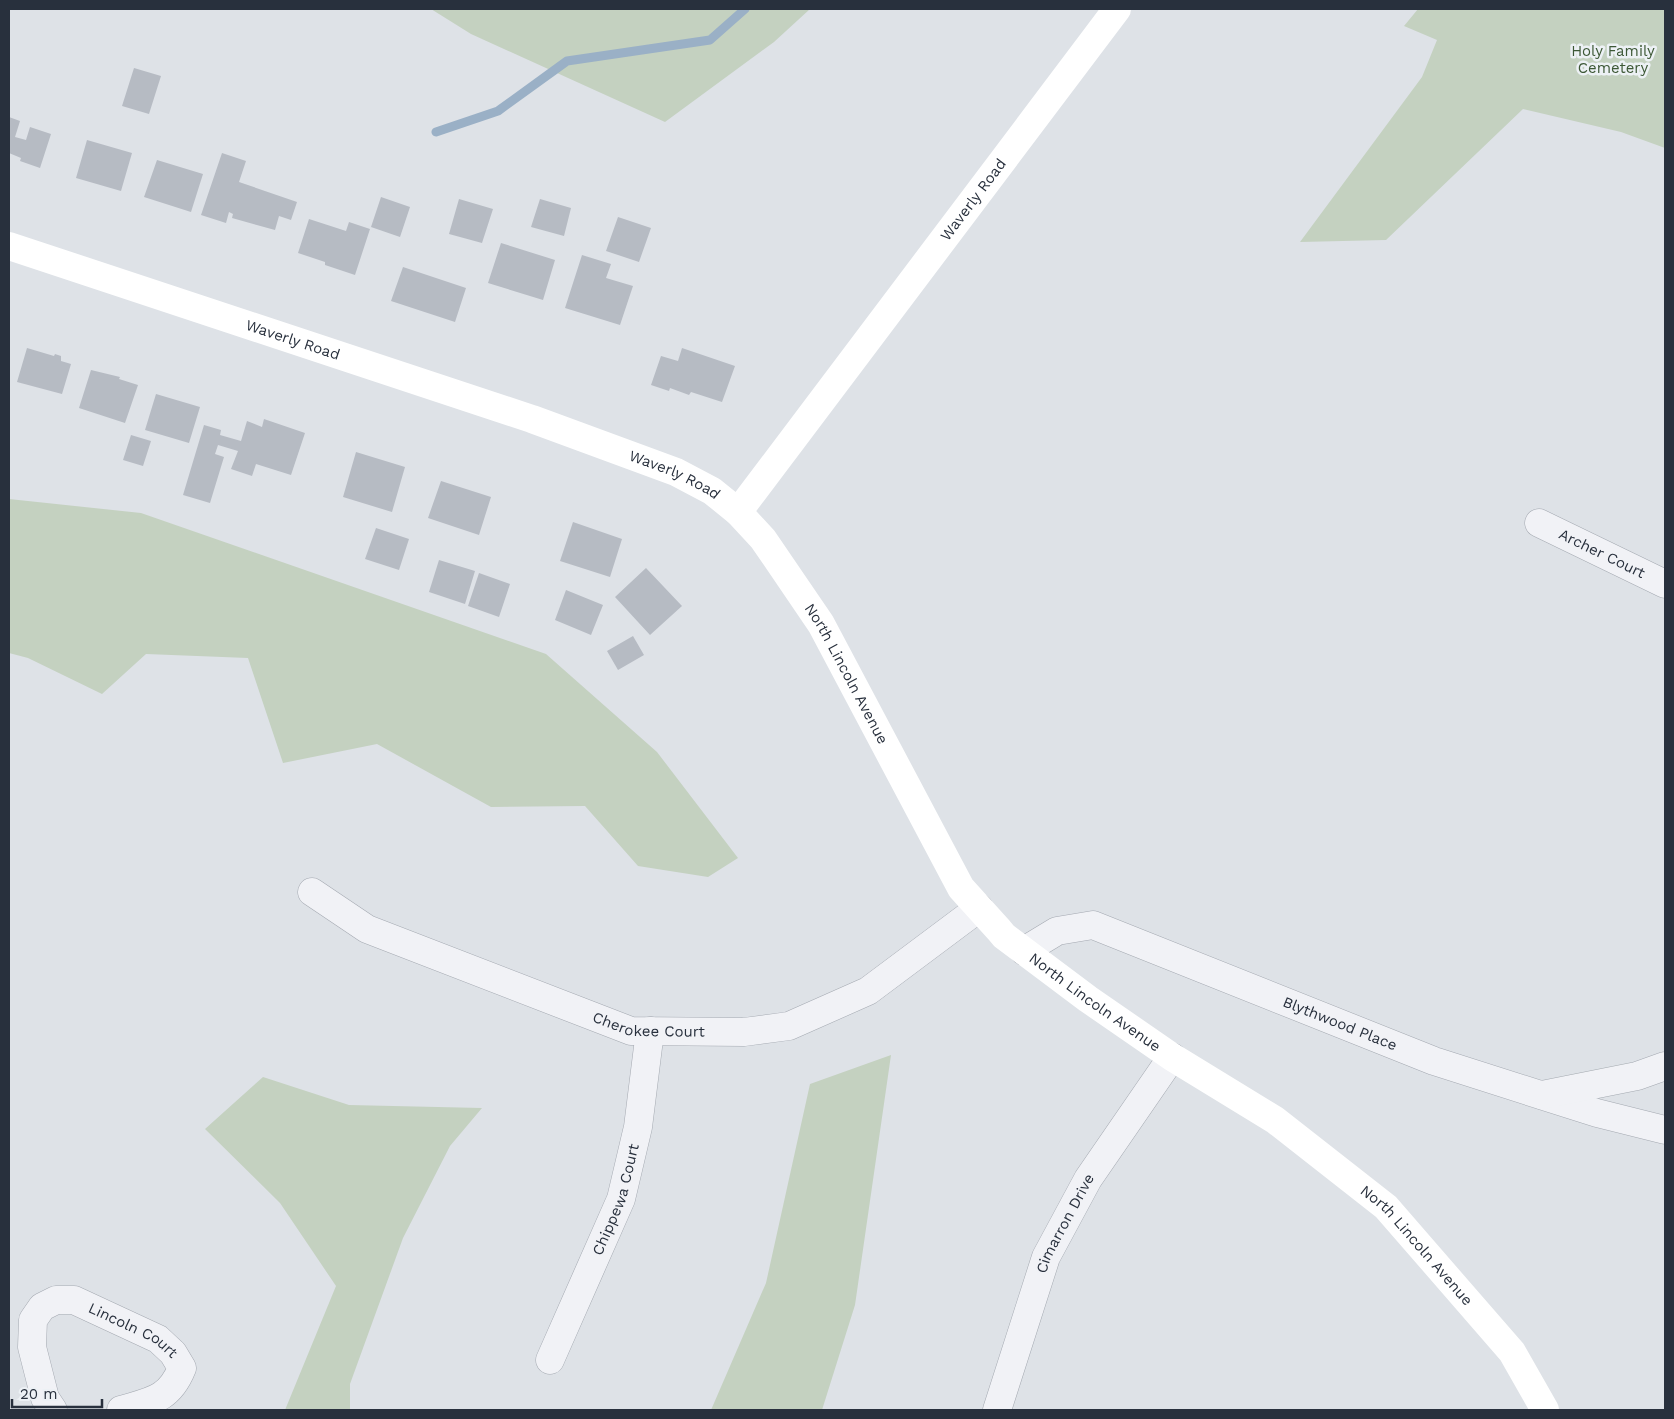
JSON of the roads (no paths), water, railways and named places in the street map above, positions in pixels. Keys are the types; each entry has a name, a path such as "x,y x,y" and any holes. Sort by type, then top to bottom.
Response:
{"street":[{"name":"Waverly Road","path":"9,246 532,419 676,472 712,491 738,512 1117,9"},
{"name":"North Lincoln Avenue","path":"738,512 763,539 821,624 961,888 1004,936 1088,1000 1172,1057 1275,1120 1386,1207 1512,1352 1545,1410"},
{"name":"Archer Court","path":"1539,523 1665,584"},
{"name":"Cherokee Court","path":"312,892 367,929 631,1031 744,1032 789,1026 868,991 979,908"},
{"name":"Blythwood Place","path":"1024,951 1058,931 1093,925 1434,1061 1597,1113 1665,1130"},
{"name":"Chippewa Court","path":"550,1360 621,1199 638,1127 650,1031"},
{"name":"Cimarron Drive","path":"997,1410 1046,1257 1088,1179 1172,1057"},
{"path":"1541,1096 1637,1076 1665,1066"},
{"name":"Lincoln Court","path":"53,1410 20,1349 33,1320 42,1307 56,1300 74,1300 158,1339 173,1353 182,1368 176,1383 165,1394 121,1410"}],"waterway":[{"path":"436,132 498,111 567,61 710,40 745,9"}],"park label":[{"name":"Holy Family Cemetery","path":"1613,60"}]}
